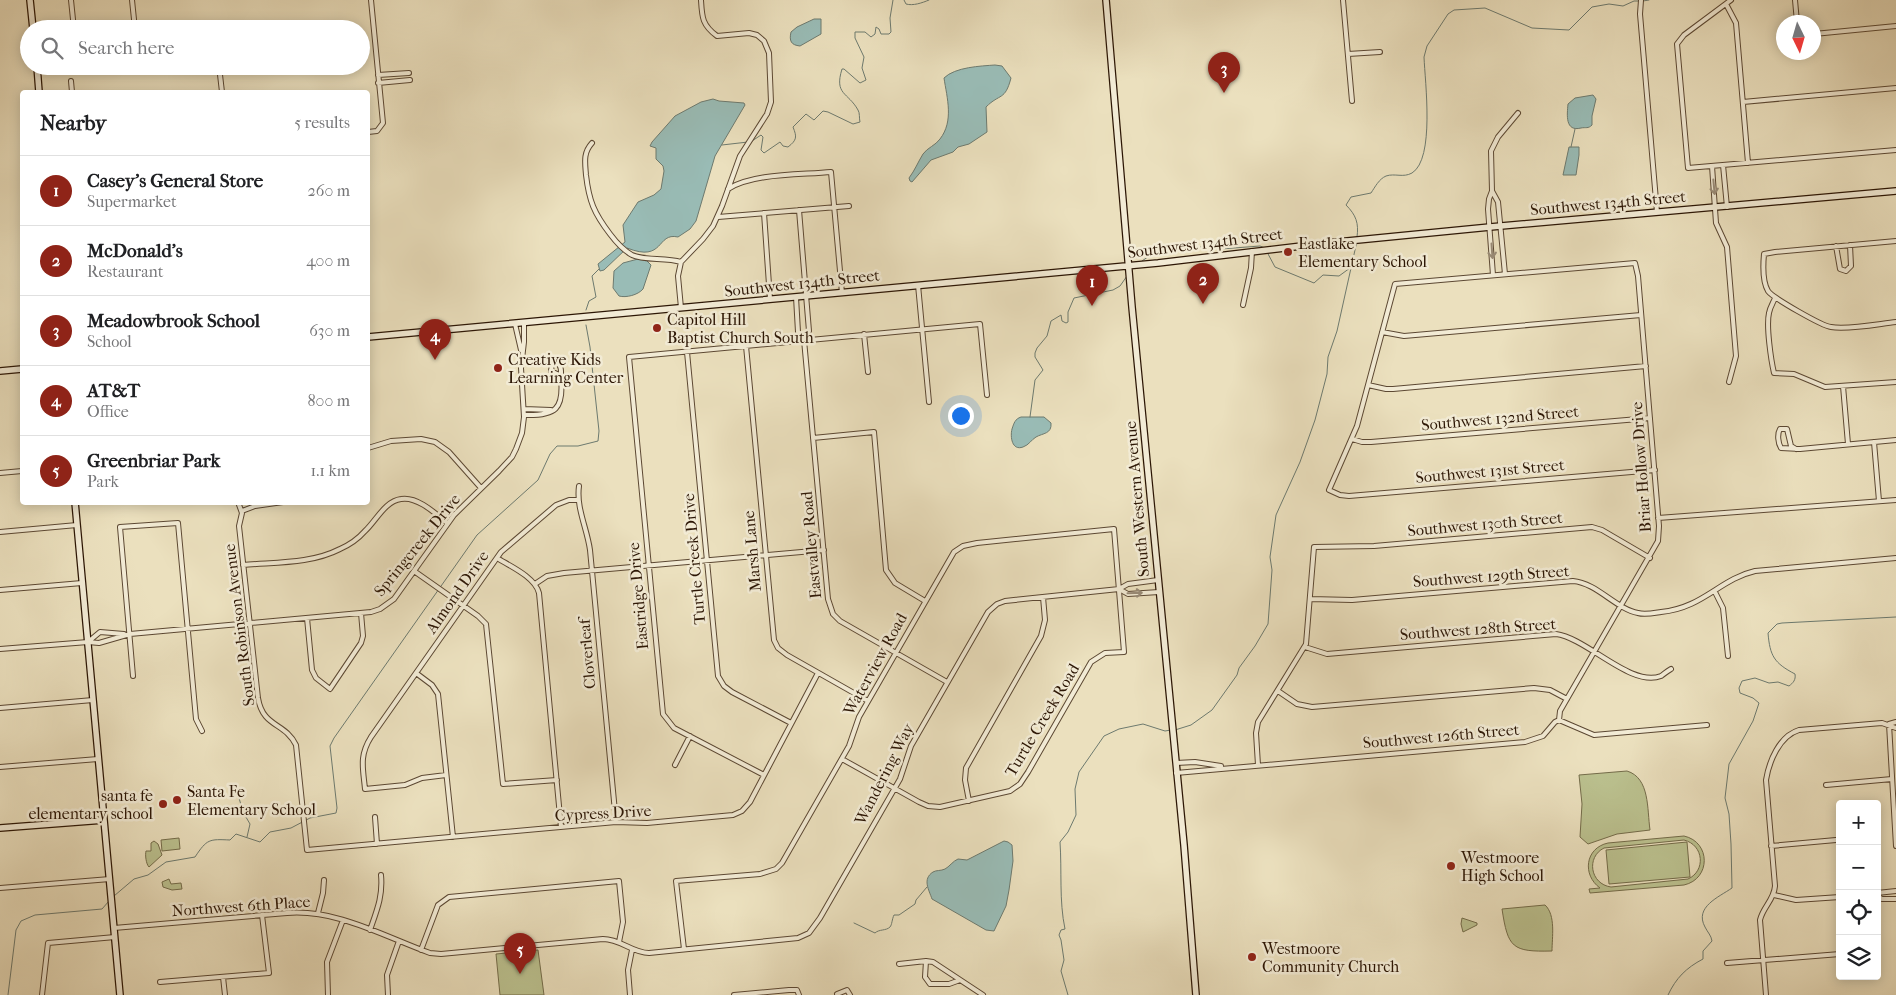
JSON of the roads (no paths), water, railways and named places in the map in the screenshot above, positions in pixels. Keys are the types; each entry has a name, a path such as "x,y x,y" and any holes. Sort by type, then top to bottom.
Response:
{"main road":[{"path":"30,0 32,20"},
{"name":"South Western Avenue","path":"1106,0 1196,995"},
{"path":"38,75 39,90"},
{"name":"Southwest 134th Street","path":"370,336 516,324 1129,266 1349,240 1896,192"},
{"path":"0,371 20,369"},
{"path":"75,505 120,995"},
{"path":"0,828 104,820"}],"street":[{"path":"71,0 73,20"},
{"path":"132,0 134,20"},
{"path":"370,132 381,128 383,123 371,0"},
{"path":"682,308 678,276 681,262 703,239 718,217 740,156 770,106 769,54 764,41 753,34 717,36 710,31 703,19 701,0"},
{"path":"1344,0 1352,101"},
{"path":"1732,0 1684,35 1677,44 1688,168 1896,150"},
{"path":"1795,0 1796,15"},
{"path":"1641,1 1640,14 1657,212"},
{"path":"1726,4 1731,10 1736,23 1748,163"},
{"path":"1821,33 1896,26"},
{"path":"1348,54 1380,52"},
{"path":"378,76 409,73"},
{"path":"399,74 400,81"},
{"path":"220,75 222,90"},
{"path":"378,83 410,80"},
{"path":"71,81 72,90"},
{"path":"1743,102 1896,88"},
{"path":"1493,275 1488,203 1492,192 1491,151 1498,137 1518,113"},
{"path":"592,143 586,152 585,158 588,192 597,217 625,251 636,256 681,262"},
{"path":"1723,165 1727,206"},
{"path":"1712,166 1718,229 1727,247 1736,356 1729,382"},
{"path":"728,189 739,182 749,179 831,172 842,292"},
{"path":"1352,439 1395,284 1505,274 1498,202 1492,192"},
{"path":"718,217 849,206"},
{"name":"Eastvalley Road","path":"799,210 809,331 804,340"},
{"path":"764,213 770,299"},
{"path":"1896,241 1764,254 1765,283 1769,292 1775,298 1831,327 1896,322"},
{"path":"1836,246 1840,269 1846,271 1851,266 1850,246"},
{"path":"1243,305 1252,268 1252,251"},
{"name":"Briar Hollow Drive","path":"1505,274 1635,264 1638,276 1655,470 1658,541 1650,558 1560,711 1560,720"},
{"path":"918,285 929,402"},
{"name":"Eastvalley Road","path":"796,297 798,332 804,340 828,599 833,614 840,621 947,682"},
{"path":"1775,298 1770,307 1768,318 1774,373 1794,374 1825,387 1896,382"},
{"path":"1382,332 1404,336 1641,315"},
{"name":"Springcreek Drive","path":"88,642 100,632 130,634 361,614 375,611 390,602 447,523 499,472 512,457 521,439 524,415 521,368 524,323"},
{"name":"Springcreek Drive","path":"516,324 522,352"},
{"path":"687,352 980,324 988,395"},
{"path":"864,334 868,372"},
{"name":"Marsh Lane","path":"746,346 764,555 774,640 782,652 868,701"},
{"name":"Eastridge Drive","path":"687,352 629,357 663,714 670,725 764,775"},
{"name":"Turtle Creek Drive","path":"687,352 719,680 732,692 791,724"},
{"path":"1368,385 1386,389 1401,388 1646,366"},
{"path":"524,415 539,416 548,413 560,404 562,399 561,376"},
{"path":"1843,386 1848,444"},
{"path":"524,409 551,410"},
{"name":"Southwest 132nd Street","path":"1352,439 1366,442 1650,418"},
{"path":"1796,449 1791,446 1787,429 1781,428 1778,434 1780,446 1786,449 1796,449 1896,440"},
{"path":"814,438 874,432 886,570 895,584 925,601"},
{"path":"370,447 391,441 421,438 435,442 449,452 481,488"},
{"name":"Southwest 131st Street","path":"1352,439 1330,490 1340,495 1349,496 1655,470"},
{"path":"1874,442 1879,501"},
{"path":"0,473 20,471"},
{"name":"Cloverleaf","path":"579,486 578,500 590,544 616,822"},
{"path":"243,565 309,559 339,550 362,534 389,504 401,499 416,501 447,523"},
{"name":"Almond Drive","path":"446,775 422,778 405,785 365,788 362,762 364,750 505,547 556,505 565,501 578,500"},
{"path":"1658,518 1896,500"},
{"name":"South Robinson Avenue","path":"239,505 242,511 239,526 259,704 268,720 288,733 296,745 307,850"},
{"path":"242,511 262,505"},
{"path":"133,676 120,527 178,523 196,719 202,731"},
{"path":"0,532 77,525"},
{"name":"Southwest 130th Street","path":"1310,599 1314,547 1374,546 1592,527 1602,530 1650,558"},
{"name":"Waterview Road","path":"684,949 676,881 760,874 776,869 785,858 852,741 859,718 868,701 954,552 963,546 977,542 1114,529 1119,589"},
{"path":"535,584 551,575 824,550"},
{"path":"497,558 535,584 540,597 562,827"},
{"name":"Southwest 129th Street","path":"1310,599 1352,600 1573,581 1586,584 1637,613 1667,612 1690,606 1742,575 1755,571 1896,558"},
{"path":"414,571 483,620 488,630 503,784 556,780"},
{"name":"Wandering Way","path":"659,952 795,939 809,933 820,918 894,788 902,773 911,746 993,606 1005,600 1119,589 1128,584 1158,580"},
{"path":"0,590 83,583"},
{"name":"Wandering Way","path":"1119,589 1128,594 1159,592"},
{"name":"Turtle Creek Road","path":"842,758 925,805 932,807 940,807 1010,791 1020,784 1091,662 1105,653 1124,652 1119,589"},
{"path":"1715,592 1723,608 1728,656"},
{"path":"969,801 965,780 966,768 1041,636 1045,620 1043,596"},
{"path":"1258,765 1256,728 1260,718 1305,647 1308,635 1310,599"},
{"path":"307,618 313,674 330,689 362,643 361,614"},
{"name":"Springcreek Drive","path":"88,642 98,643 130,634"},
{"name":"Southwest 128th Street","path":"1305,647 1326,654 1556,634 1565,636 1640,677 1660,676 1670,669"},
{"path":"0,649 88,642"},
{"name":"Cypress Drive","path":"307,850 616,822 647,823 733,815 747,806 818,672"},
{"path":"416,673 432,685 438,694 453,837"},
{"path":"1278,691 1297,704 1307,707 1534,688 1550,690 1568,699"},
{"path":"0,708 93,700"},
{"path":"1560,720 1589,734 1597,735 1707,725"},
{"name":"Southwest 126th Street","path":"1176,773 1524,742 1543,736 1555,722 1560,720"},
{"path":"1766,995 1760,920 1763,911 1774,895 1775,886 1766,780 1769,768 1785,737 1799,730 1896,722"},
{"path":"1889,724 1896,728"},
{"path":"1889,724 1896,846"},
{"path":"675,765 690,736"},
{"path":"0,767 98,759"},
{"name":"Southwest 126th Street","path":"1176,763 1195,762 1225,768"},
{"path":"1826,784 1892,779"},
{"path":"375,817 377,844"},
{"path":"1771,846 1836,840"},
{"path":"370,930 381,898 381,875"},
{"path":"0,888 110,879"},
{"path":"318,913 324,880"},
{"path":"421,950 438,905 449,897 619,881 623,922 619,942"},
{"path":"1881,893 1896,891"},
{"path":"1774,895 1796,900 1836,897"},
{"path":"1881,898 1896,899"},
{"name":"Northwest 6th Place","path":"114,928 298,912 318,913 343,920 421,950 441,954 603,939 619,942 632,950 643,953 659,952"},
{"path":"160,982 269,973 262,915"},
{"path":"328,995 327,962 343,920"},
{"path":"42,995 48,943 115,937"},
{"path":"388,995 387,975 399,941"},
{"path":"629,995 628,970 632,950"},
{"path":"1727,963 1836,954"},
{"path":"926,961 925,978 928,984 949,984 960,980"},
{"path":"899,964 926,961 937,964 983,995"},
{"path":"223,977 225,995"},
{"path":"837,994 847,990 850,995"},
{"path":"734,995 798,993"}],"water":[{"path":"814,19 821,19 821,34 800,46 793,44 790,38 791,32"},
{"path":"995,65 1002,66 1011,78 1004,94 986,107 987,132 969,144 958,147 953,152 931,160 912,182 910,181 909,178 923,154 938,141 947,125 948,101 944,78 961,69"},
{"path":"1593,95 1596,99 1592,125 1587,128 1576,129 1572,127 1568,122 1568,104 1575,98"},
{"path":"713,99 744,103 745,105 715,156 696,221 690,229 678,237 666,239 654,250 639,252 627,248 604,270 600,271 598,264 625,242 623,225 638,202 654,195 661,189 664,171 663,166 656,159 656,148 650,146 652,142 675,116 701,102"},
{"path":"1569,147 1579,147 1576,175 1563,175"},
{"path":"638,259 646,260 651,265 643,289 632,296 619,296 613,288 614,271 623,263"},
{"path":"1021,417 1044,417 1051,423 1051,427 1046,433 1036,437 1025,446 1016,447 1011,432 1017,419"},
{"path":"1004,841 1012,845 1013,861 1006,906 994,931 986,930 932,899 927,881 933,872 945,869 958,859 967,860"}],"waterway":[{"path":"752,141 761,135 763,137 761,150 764,153 780,142 783,146 788,147 795,138 793,127 806,114 814,120 823,111 853,124 860,122 858,110 841,89 840,77 842,69 860,83 866,80 862,68 864,57 855,38 855,32 865,32 871,37 875,34 876,27 881,34 889,34 891,32 890,18 893,0"},
{"path":"904,0 906,4 912,5 929,0"},
{"path":"1643,1 1649,0"},
{"path":"1357,237 1358,228 1356,220 1346,205 1351,197 1371,193 1377,183 1384,177 1412,173 1419,165 1424,152 1427,119 1424,57 1427,46 1448,14 1454,10 1485,8 1532,28 1569,30 1592,7 1609,4 1623,6 1639,1"},
{"path":"1571,147 1575,129"},
{"path":"722,145 748,142"},
{"path":"1175,730 1191,725 1212,710 1237,675 1239,668 1268,624 1272,570 1270,557 1276,515 1300,462 1315,420 1327,374 1328,357 1337,331 1357,241"},
{"path":"1142,261 1152,254 1200,247 1221,249 1260,246 1265,248"},
{"path":"1267,252 1275,267 1314,283 1323,275 1339,276 1350,268"},
{"path":"586,310 589,301 596,297 592,276 599,269"},
{"path":"1030,417 1035,380 1043,370 1035,357 1035,353 1047,336 1051,321 1061,315 1062,321 1068,322 1068,312 1074,298 1113,290 1120,286 1127,276"},
{"path":"114,896 134,879 148,875 166,862 195,857 209,841 230,840 236,834 260,842 270,832 291,828 310,818 336,813 330,746 334,738 477,535 538,480 550,454 557,446 578,446 598,441 599,431 586,325"},
{"path":"1668,995 1674,983 1682,974 1703,959 1703,951 1712,941 1702,920 1705,908 1732,888 1729,814 1725,798 1729,764 1753,721 1759,703 1753,698 1740,693 1739,688 1742,681 1755,678 1769,683 1778,682 1789,686 1795,680 1795,674 1782,666 1774,658 1770,648 1768,633 1777,624 1782,623 1896,617"},
{"path":"1068,995 1061,971 1064,960 1059,935 1061,930 1065,929 1061,897 1060,842 1068,832 1076,815 1075,789 1079,772 1104,736 1119,729 1143,724 1165,731 1171,730"},
{"path":"239,798 243,812 250,824 247,837"},
{"path":"854,923 875,933 888,928 894,915 899,915 915,904 927,887"},
{"path":"8,995 16,930 21,921 35,915 102,909 109,901"}],"place":[{"name":"Meadowbrook School","path":"1224,93"},
{"name":"Eastlake Elementary School","path":"1288,252"},
{"name":"McDonald's","path":"1203,304"},
{"name":"Casey's General Store","path":"1092,306"},
{"name":"Capitol Hill Baptist Church South","path":"657,328"},
{"name":"AT&T","path":"435,360"},
{"name":"Creative Kids Learning Center","path":"498,368"},
{"name":"Santa Fe Elementary School","path":"177,800"},
{"name":"santa fe elementary school","path":"163,804"},
{"name":"Westmoore High School","path":"1451,866"},
{"name":"Westmoore Community Church","path":"1252,957"},
{"name":"Greenbriar Park","path":"520,974"}]}
